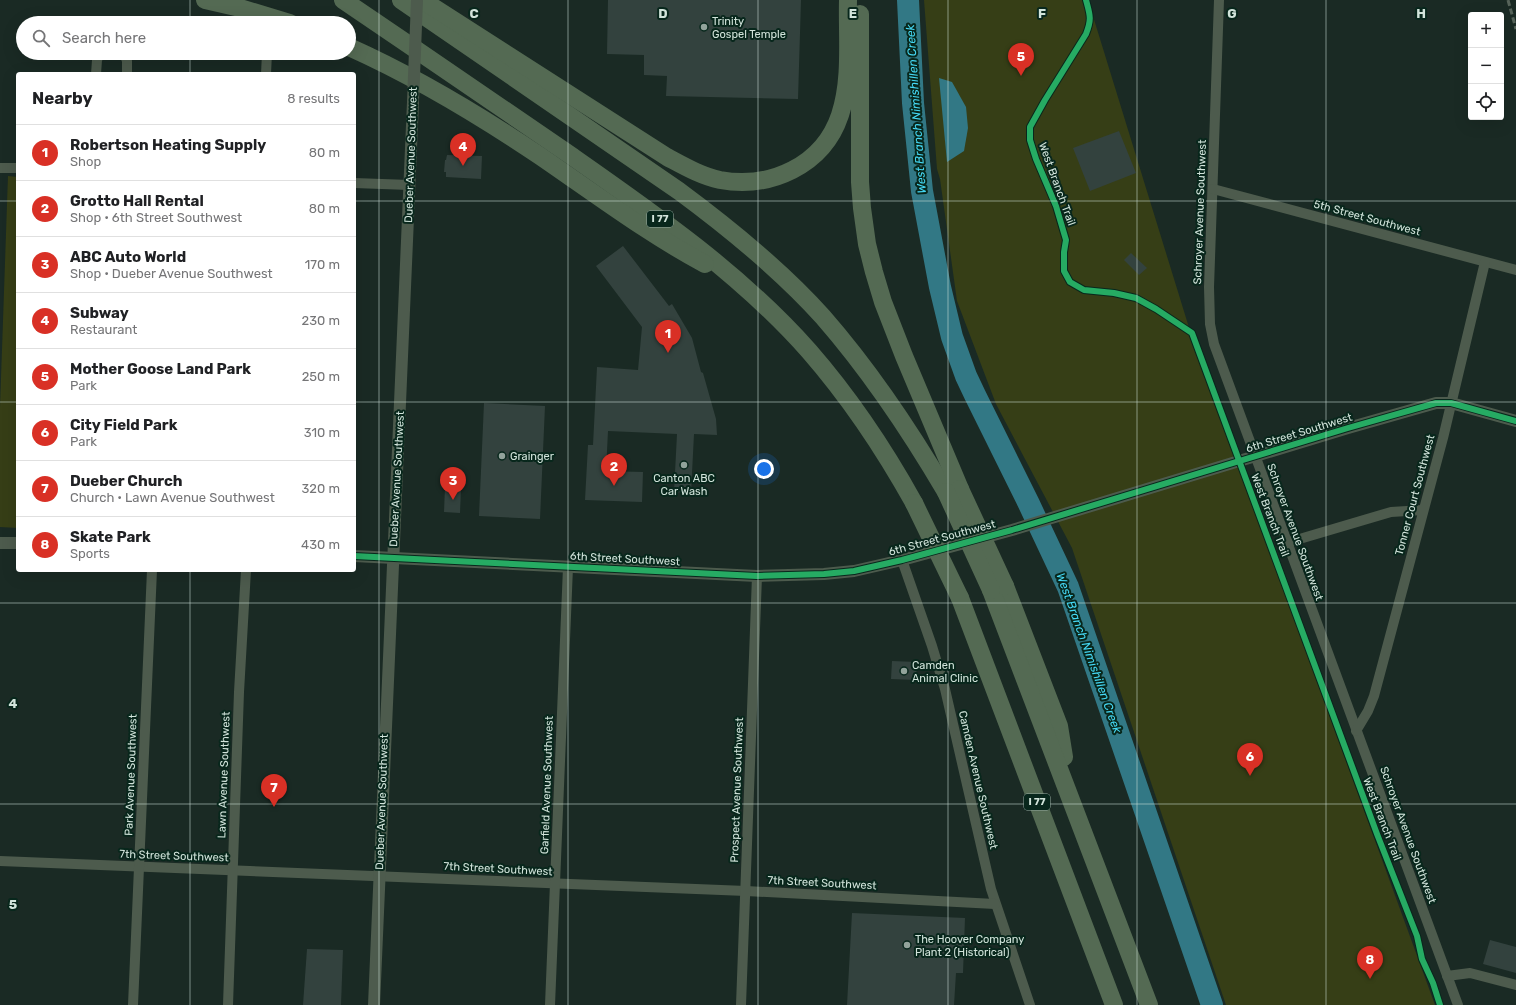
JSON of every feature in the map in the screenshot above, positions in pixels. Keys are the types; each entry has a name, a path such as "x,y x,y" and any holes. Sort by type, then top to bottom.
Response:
{"highway":[{"path":"205,0 267,16"},
{"name":"I 77","path":"343,0 614,186 680,234 737,282 783,324 808,350 834,382 872,432 914,503 960,598 1114,1005"},
{"path":"401,0 679,191 716,218 754,250 822,316 862,365 953,491"},
{"path":"422,0 680,164 703,175 719,180 741,182 772,179 793,170 803,164 818,151 833,130 840,116 847,77 848,0"},
{"path":"860,0 860,182 867,244 874,272 892,326 953,491 998,588 1071,797 1149,1005"},
{"path":"356,50 383,62 452,100 539,155 677,249 737,282"}],"street":[{"name":"Dueber Avenue Southwest","path":"374,1005 417,0"},
{"name":"Schroyer Avenue Southwest","path":"1219,0 1209,287 1210,324 1214,344 1286,544 1458,1005"},
{"path":"96,72 97,60"},
{"path":"127,60 127,72"},
{"path":"266,72 267,60"},
{"path":"0,172 0,168 16,168"},
{"path":"356,183 410,185"},
{"name":"5th Street Southwest","path":"1213,189 1516,270"},
{"name":"Tonner Court Southwest","path":"1356,731 1368,711 1374,696 1451,403 1485,262"},
{"name":"6th Street Southwest","path":"356,556 757,576 824,574 854,571 902,560 1012,530 1436,403 1451,403 1516,421"},
{"path":"1286,544 1391,512 1423,510"},
{"path":"0,542 16,543"},
{"name":"Camden Avenue Southwest","path":"902,560 932,646 945,689 995,904 1030,1005"},
{"name":"Garfield Avenue Southwest","path":"550,1005 568,567"},
{"name":"Park Avenue Southwest","path":"133,1005 152,572"},
{"name":"Lawn Avenue Southwest","path":"228,1005 239,692 246,572"},
{"name":"Prospect Avenue Southwest","path":"741,1005 757,576"},
{"name":"7th Street Southwest","path":"0,860 746,891 995,904"},
{"path":"1447,976 1470,973 1516,985"}],"green space":[{"path":"924,0 1088,0 1195,347 1435,1005 1226,1005 1072,548 996,404 957,301 940,179 937,169"},
{"path":"8,176 16,177 16,528 0,527 0,407"}],"water":[{"path":"939,78 952,82 966,107 968,128 964,151 947,162"}],"building":[{"name":"Trinity Gospel Temple","path":"608,0 801,0 798,99 666,96 667,76 644,75 644,55 607,54"},
{"path":"1119,131 1136,173 1090,191 1073,148"},
{"path":"447,155 482,156 481,179 446,177 446,172 444,172"},
{"path":"623,246 669,306 672,304 692,338 716,419 717,435 694,434 691,493 674,492 677,434 608,431 606,471 643,472 642,502 585,500 588,445 593,445 597,367 638,370 642,327 596,266"},
{"path":"1131,253 1147,268 1139,275 1124,260"},
{"name":"Grainger","path":"484,403 545,406 540,519 479,516"},
{"path":"445,487 461,488 460,513 444,512"},
{"name":"Camden Animal Clinic","path":"892,661 917,662 916,680 891,679"},
{"name":"The Hoover Company Plant 2 (Historical)","path":"852,913 965,918 963,973 956,973 954,1005 847,1005"},
{"path":"1490,940 1516,947 1516,973 1483,964"},
{"path":"307,949 343,950 341,1005 303,1005"}],"waterway":[{"name":"West Branch Nimishillen Creek","path":"908,0 913,103 922,191 940,287 952,337 966,376 1068,587 1212,1005"}],"railway":[{"path":"1508,0 1516,29"}],"cycle path":[{"name":"West Branch Trail","path":"1086,0 1090,17 1086,34 1030,127 1030,140 1036,159 1056,206 1066,240 1064,252 1064,271 1070,282 1084,290 1114,293 1136,298 1156,309 1192,333 1377,834 1417,936 1422,959 1433,983 1440,1005"},
{"path":"356,556 757,576 824,574 854,571 902,560 1012,530 1348,428 1436,403 1451,403 1516,421"}],"place":[{"name":"Trinity Gospel Temple","path":"704,27"},
{"name":"Mother Goose Land Park","path":"1021,76"},
{"name":"Subway","path":"463,166"},
{"name":"Robertson Heating Supply","path":"668,353"},
{"name":"Grainger","path":"502,456"},
{"name":"Canton ABC Car Wash","path":"684,465"},
{"name":"Grotto Hall Rental","path":"614,486"},
{"name":"ABC Auto World","path":"453,500"},
{"name":"Camden Animal Clinic","path":"904,671"},
{"name":"City Field Park","path":"1250,776"},
{"name":"Dueber Church","path":"274,807"},
{"name":"The Hoover Company Plant 2 (Historical)","path":"907,945"},
{"name":"Skate Park","path":"1370,979"}]}
